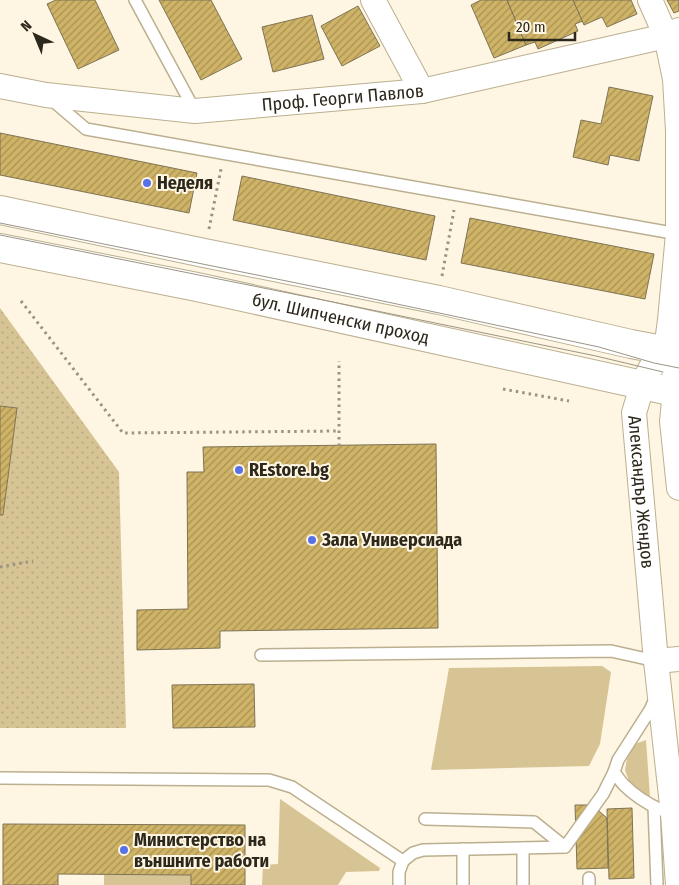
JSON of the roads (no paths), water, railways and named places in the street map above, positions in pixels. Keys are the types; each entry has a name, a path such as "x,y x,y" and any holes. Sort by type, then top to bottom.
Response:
{"main road":[{"name":"бул. Шипченски проход","path":"0,210 438,300 672,352"},
{"name":"бул. Шипченски проход","path":"0,248 197,287 644,384 677,393"}],"street":[{"path":"373,0 422,91"},
{"path":"650,0 672,33 675,80 678,131 678,234 670,320 672,352"},
{"name":"Проф. Георги Павлов","path":"0,86 46,95 195,111 422,91 672,33"},
{"name":"Александър Жендов","path":"678,885 669,818 634,412 654,363 672,352 677,393 672,421 679,488"},
{"path":"656,661 679,659"}],"lane":[{"path":"135,0 195,111"},
{"path":"46,95 86,129 678,234"},
{"path":"260,655 611,651 656,661"},
{"path":"565,847 603,794 618,760 650,710 659,689"},
{"path":"614,772 624,785 638,797 669,818 657,885"},
{"path":"0,778 269,780 292,787 404,861"},
{"path":"425,820 534,822 565,847"},
{"path":"399,885 399,872 404,861 412,853 423,850 565,847"},
{"path":"522,885 523,848"},
{"path":"463,849 463,885"}],"tram line":[{"path":"0,223 599,347 654,363 679,368"},
{"path":"0,235 596,356 663,372"}],"place":[{"name":"Неделя","path":"147,183"},
{"name":"REstore.bg","path":"239,470"},
{"name":"Зала Универсиада","path":"312,540"},
{"name":"Министерство на външните работи","path":"124,850"}]}
